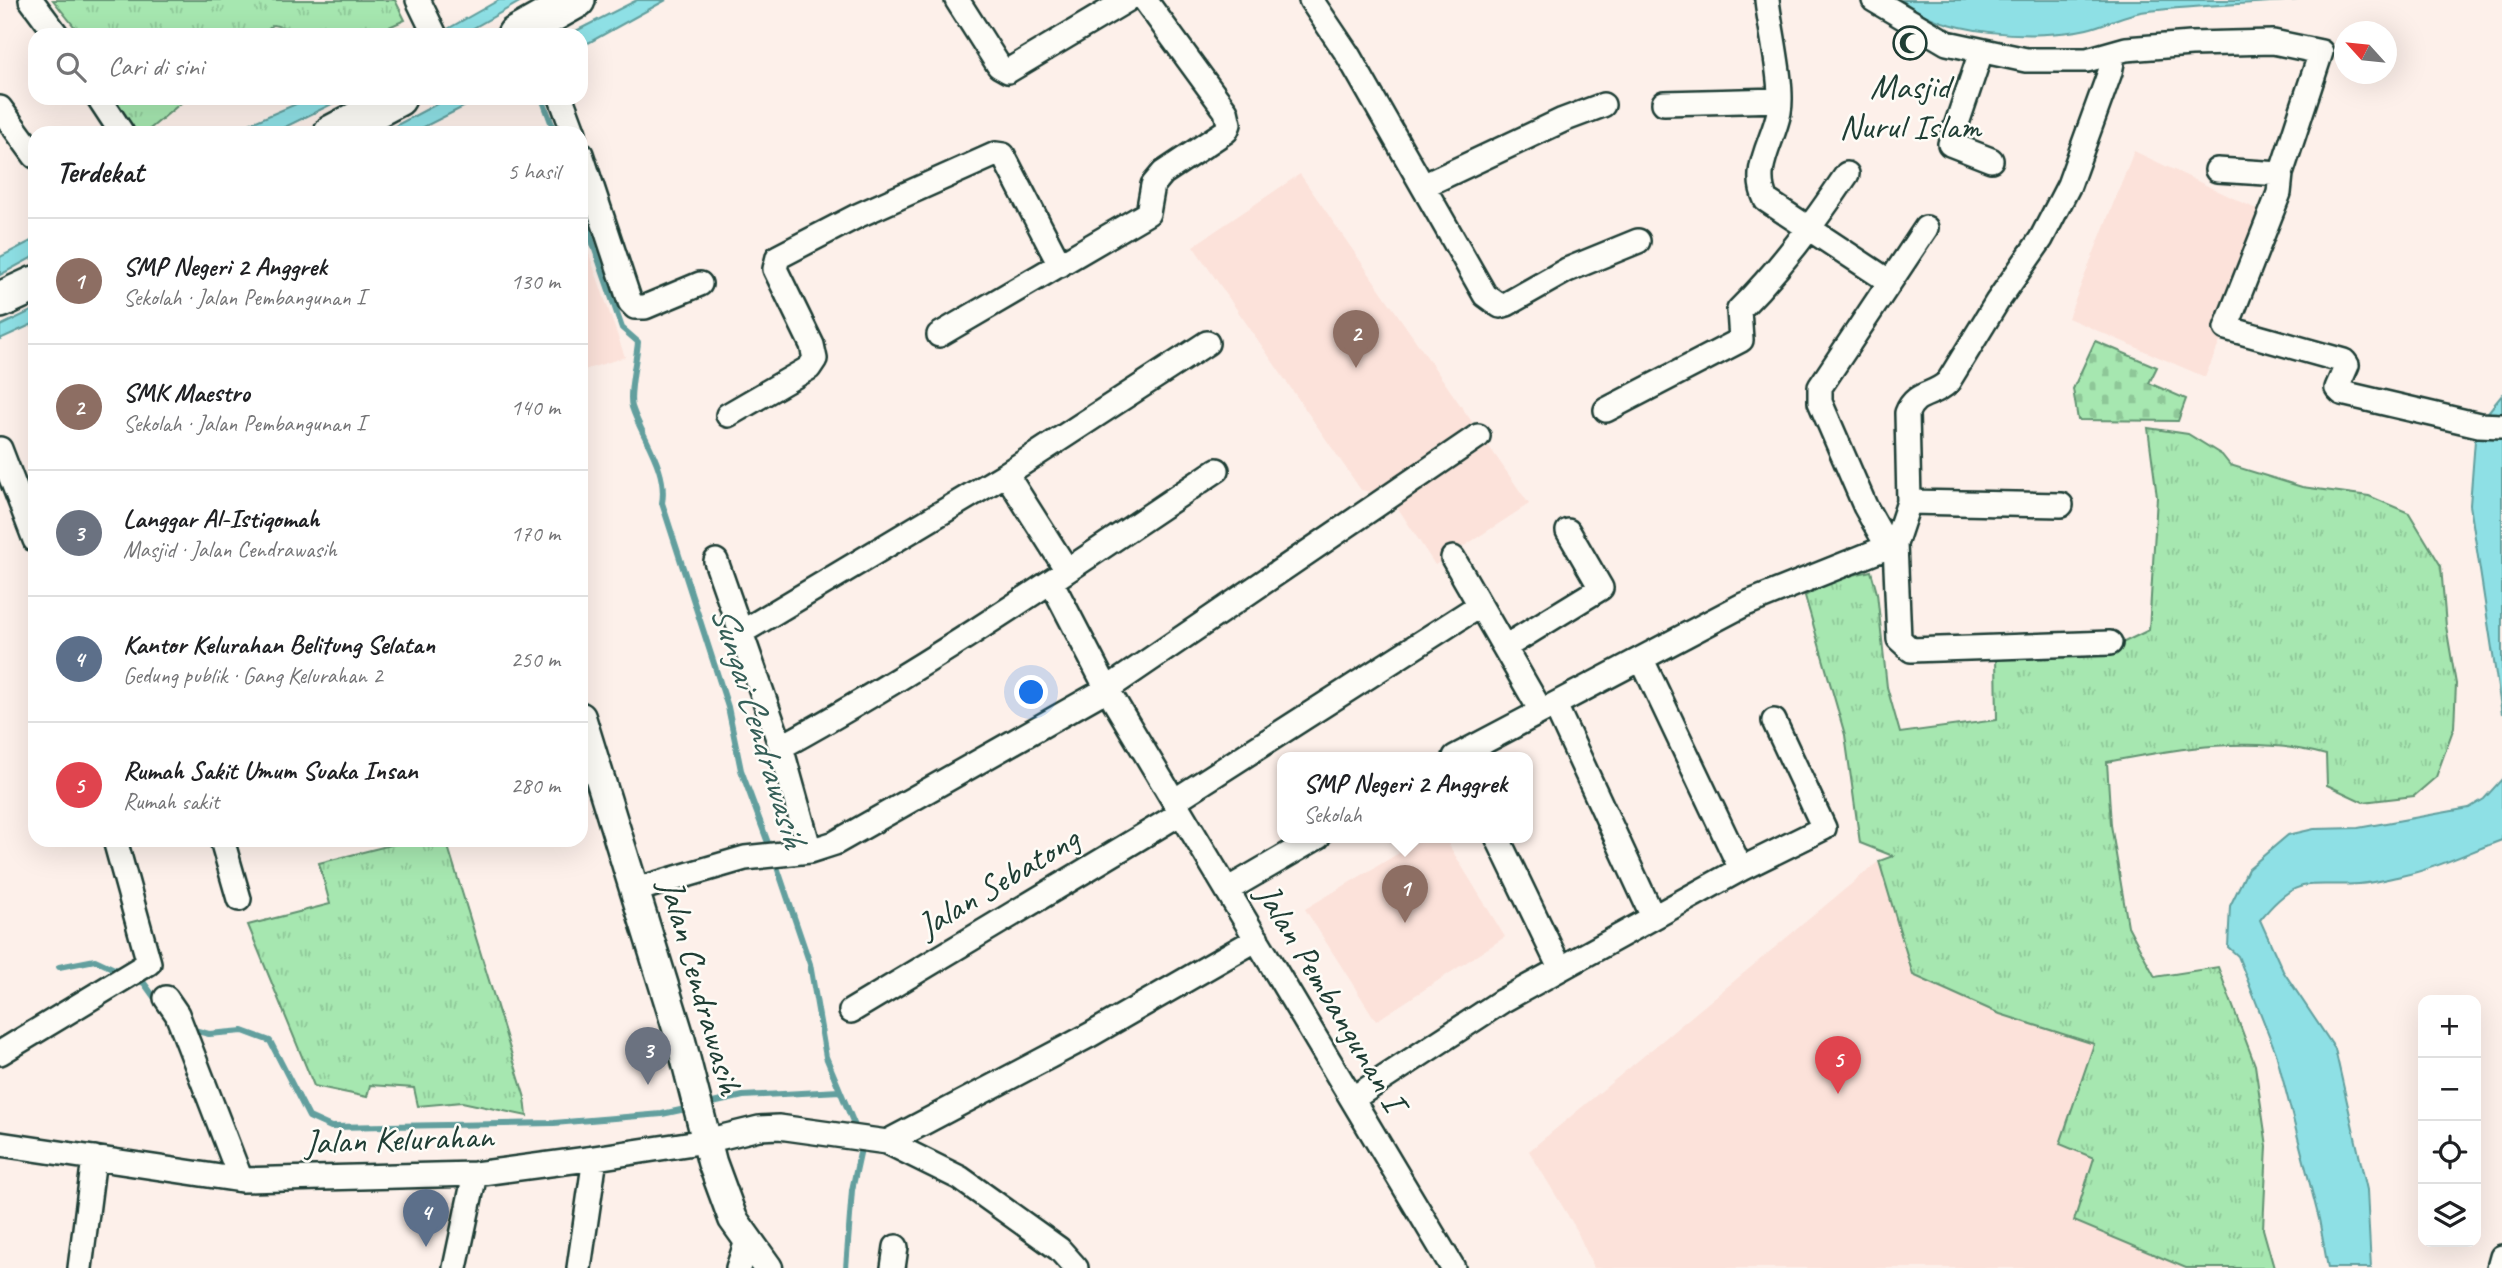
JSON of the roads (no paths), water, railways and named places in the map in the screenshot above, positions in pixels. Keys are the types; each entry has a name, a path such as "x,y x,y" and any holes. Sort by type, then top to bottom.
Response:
{"main road":[{"path":"534,28 577,0"},
{"path":"355,126 387,105"},
{"path":"0,300 28,287"}],"street":[{"path":"30,0 52,28"},
{"path":"418,0 432,28"},
{"path":"957,0 999,66 1008,71 1127,0"},
{"path":"939,335 1148,213 1153,185 1163,173 1226,131 1229,124 1226,111 1145,0"},
{"path":"1311,0 1348,55 1485,295 1500,306 1567,270 1638,241"},
{"path":"1767,0 1780,111 1759,177 1760,188 1766,200 1890,282"},
{"path":"1874,0 1947,43 1981,52 2056,62 2087,60 2126,49 2191,44 2273,42 2321,52 2281,174 2279,192 2226,328 2344,361 2347,365 2337,388 2342,393 2491,426"},
{"path":"1981,52 1950,144 1991,160"},
{"path":"2110,643 1911,650 1899,639 1892,546 1909,502 1907,413 1911,403 1918,395 1942,388 1948,382 1997,302 2041,239 2069,185 2110,72 2114,52"},
{"path":"1664,103 1780,100"},
{"path":"104,105 117,126"},
{"path":"563,105 571,126"},
{"path":"1423,186 1563,120 1603,105"},
{"path":"0,108 28,146"},
{"path":"727,415 809,368 815,359 775,269 778,257 883,205 996,154 1003,155 1060,265"},
{"path":"2217,170 2281,174"},
{"path":"1606,410 1741,340 1739,310 1770,279 1810,230 1847,174"},
{"path":"588,175 630,302 635,307 645,307 700,284"},
{"path":"1892,546 1865,506 1820,402 1819,387 1926,228"},
{"path":"742,632 1006,474 1208,343"},
{"path":"635,890 746,858 806,851 835,843 1107,689 1478,436"},
{"path":"0,449 28,522"},
{"path":"781,747 872,697 1060,576 1217,470"},
{"name":"Jalan Pembangunan I","path":"1006,474 1060,576 1107,689 1453,1268"},
{"path":"1909,502 2061,505"},
{"path":"1505,648 1601,588 1568,531"},
{"path":"1465,752 1742,606 1892,546"},
{"path":"1453,558 1505,648 1548,708 1653,917"},
{"path":"716,561 781,747 806,851"},
{"name":"Jalan Sebatong","path":"851,1012 1178,807 1480,606"},
{"path":"1642,660 1741,869"},
{"path":"1352,1100 1502,1001 1741,869 1824,828 1774,721"},
{"name":"Jalan Cendrawasih","path":"588,739 635,890 704,1133 733,1219 768,1268"},
{"path":"1227,890 1308,843"},
{"path":"1500,843 1560,968"},
{"path":"0,1053 149,963 117,847"},
{"path":"224,847 239,899"},
{"path":"881,1141 1090,1035 1257,939"},
{"path":"166,998 177,1014 240,1180"},
{"name":"Jalan Kelurahan","path":"0,1144 240,1180 475,1174 595,1158 704,1133 769,1127 881,1141 960,1178 1059,1250 1076,1268"},
{"path":"80,1268 94,1158"},
{"path":"579,1268 595,1158"},
{"path":"455,1268 475,1174"},
{"path":"738,1268 747,1241"},
{"path":"2499,1268 2502,1257"}],"water":[{"path":"499,0 523,0 473,28 449,28"},
{"path":"637,0 666,0 588,43 588,28 582,28"},
{"path":"1902,0 2298,0 2148,11 2087,29 2017,34 1965,28 1941,21 1919,12"},
{"path":"294,105 330,105 287,126 244,126"},
{"path":"435,105 467,105 426,126 395,126"},
{"path":"28,243 28,260 0,275 0,257"},
{"path":"28,312 28,326 0,339 0,326"},
{"path":"2502,395 2502,714 2470,505 2476,427"},
{"path":"2502,779 2502,840 2414,873 2359,884 2315,885 2294,889 2273,905 2260,920 2283,971 2335,1049 2367,1190 2371,1268 2328,1268 2319,1219 2276,1053 2238,956 2228,947 2230,906 2248,869 2288,835 2314,829 2358,828 2469,808 2484,799"}],"waterway":[{"name":"Sungai Cendrawasih","path":"545,105 552,126"},
{"name":"Sungai Cendrawasih","path":"588,229 622,328 638,342 632,407 658,466 663,490 662,503 728,707 741,770 771,851"},
{"name":"Sungai Cendrawasih","path":"775,861 810,964 826,1057 857,1131"},
{"path":"59,967 95,960 123,973"},
{"path":"133,978 144,983 159,1004"},
{"path":"190,1029 209,1034 243,1031 270,1041 309,1117 331,1127 554,1123 662,1114 690,1108"},
{"path":"704,1105 743,1096 840,1091"},
{"name":"Sungai Cendrawasih","path":"846,1268 852,1190 862,1144"}],"place":[{"name":"Masjid Nurul Islam","path":"1910,43"},
{"name":"SMK Maestro","path":"1356,368"},
{"name":"SMP Negeri 2 Anggrek","path":"1405,923"},
{"name":"Langgar Al-Istiqomah","path":"648,1085"},
{"name":"Rumah Sakit Umum Suaka Insan","path":"1838,1094"},
{"name":"Kantor Kelurahan Belitung Selatan","path":"426,1247"}]}
